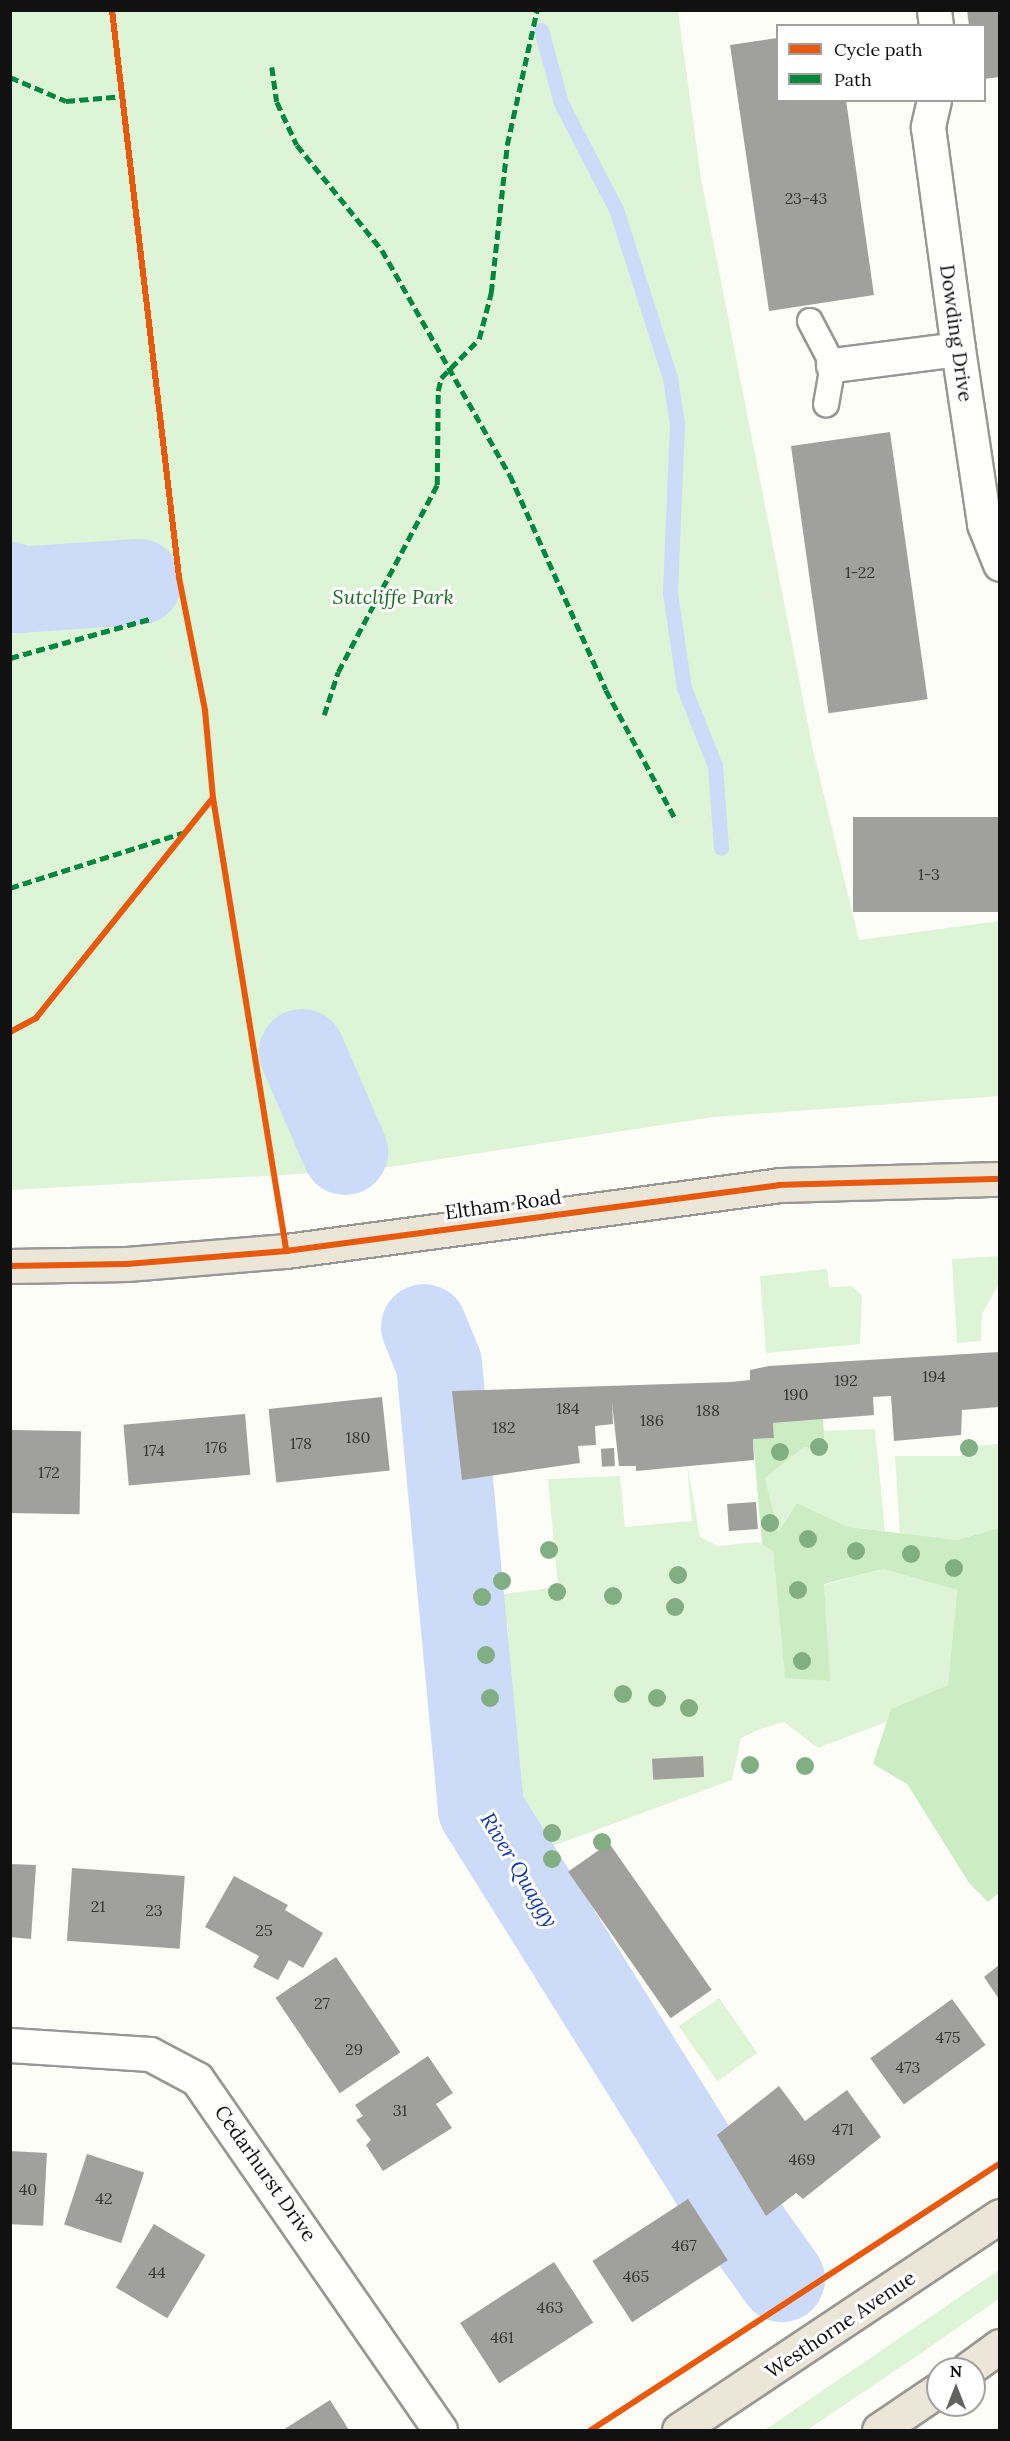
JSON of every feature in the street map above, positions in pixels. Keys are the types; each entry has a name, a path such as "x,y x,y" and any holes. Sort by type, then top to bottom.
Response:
{"highway":[{"name":"Eltham Road","path":"10,1266 126,1264 286,1251 779,1185 999,1179"},
{"name":"Westhorne Avenue","path":"680,2430 999,2217"},
{"path":"984,2357 999,2346"},
{"path":"879,2430 926,2398"}],"street":[{"name":"Dowding Drive","path":"934,102 928,127 958,349 984,524 999,564"},
{"path":"833,365 958,349"},
{"name":"Cedarhurst Drive","path":"10,2045 150,2054 197,2079 440,2430"}],"lane":[{"path":"810,321 833,365 826,404"}],"green space":[{"name":"Sutcliffe Park","path":"10,11 678,11 701,179 813,750 859,940 999,921 999,1096 713,1117 370,1170 11,1190"},
{"path":"999,1256 999,1284 982,1314 981,1341 957,1343 952,1259"},
{"path":"827,1269 829,1287 852,1286 862,1296 860,1344 766,1353 760,1276"},
{"path":"823,1419 825,1450 804,1447 765,1478 778,1532 797,1503 848,1527 957,1540 999,1528 1000,1892 988,1902 969,1883 907,1784 873,1764 891,1709 948,1685 957,1590 883,1569 824,1584 830,1681 785,1678 773,1551 762,1544 753,1439 774,1438 773,1423"},
{"path":"875,1429 885,1531 848,1527 797,1503 777,1533 765,1478 804,1447 825,1450 824,1431"},
{"path":"999,1444 999,1528 957,1540 900,1534 895,1456 962,1456 962,1447"},
{"path":"687,1463 700,1537 718,1546 758,1542 773,1550 785,1676 829,1681 824,1585 883,1569 957,1590 948,1685 892,1709 886,1722 818,1748 784,1722 758,1730 741,1738 732,1780 528,1855 497,1807 466,1512 472,1512 489,1653 509,1650 507,1622 501,1622 497,1595 558,1587 548,1479 620,1476 625,1527 692,1521"},
{"path":"719,1998 757,2053 717,2081 679,2026"},
{"path":"999,2270 999,2299 908,2362 807,2430 765,2430"}],"building":[{"path":"967,10 999,10 999,77 986,79 986,24 969,24"},
{"path":"776,38 776,102 846,102 874,295 769,311 730,45"},
{"path":"890,432 928,699 829,713 791,446"},
{"path":"853,817 999,817 999,912 853,912"},
{"path":"999,1352 999,1407 962,1410 961,1435 894,1441 891,1396 873,1397 874,1415 773,1423 774,1438 753,1439 754,1460 636,1471 636,1466 619,1466 612,1403 613,1424 595,1426 596,1445 578,1446 580,1463 462,1480 452,1391 731,1382 750,1380 750,1370 769,1366"},
{"path":"382,1397 390,1471 276,1483 269,1409"},
{"path":"245,1414 250,1475 129,1485 123,1425"},
{"path":"10,1430 81,1431 80,1514 10,1513"},
{"path":"614,1448 615,1466 602,1467 601,1449"},
{"path":"756,1502 758,1529 729,1531 727,1504"},
{"path":"703,1756 704,1777 653,1780 652,1759"},
{"path":"609,1843 712,1990 671,2018 568,1872"},
{"path":"10,1864 36,1865 31,1939 10,1937"},
{"path":"72,1868 185,1876 180,1949 67,1941"},
{"path":"234,1876 288,1905 285,1910 323,1933 303,1968 289,1960 278,1980 253,1967 259,1956 205,1927"},
{"path":"336,1957 400,2052 340,2093 275,1998"},
{"path":"999,1965 999,1999 984,1977"},
{"path":"952,1999 986,2045 904,2104 870,2058"},
{"path":"428,2056 453,2093 436,2104 452,2128 383,2171 366,2145 371,2140 356,2120 363,2116 355,2105"},
{"path":"779,2086 805,2121 847,2090 881,2137 803,2199 796,2193 766,2216 717,2135"},
{"path":"10,2151 47,2153 43,2226 10,2224"},
{"path":"87,2154 144,2173 121,2243 64,2224"},
{"path":"688,2199 728,2260 632,2322 592,2261"},
{"path":"154,2224 205,2255 167,2318 116,2287"},
{"path":"554,2262 593,2322 499,2383 460,2323"},
{"path":"330,2400 349,2430 283,2430"}],"waterway":[{"path":"541,30 561,103 616,209 670,378 677,424 670,593 684,688 715,766 721,848"},
{"name":"River Quaggy","path":"10,585 17,590 139,582"},
{"name":"River Quaggy","path":"302,1052 345,1152"},
{"name":"River Quaggy","path":"424,1327 439,1364 481,1810 717,2188 782,2279"}],"marked path":[{"path":"324,715 338,672 437,485 438,391 441,378 479,339 491,293 507,145 537,10"},
{"path":"272,67 277,102 297,145 382,250 510,475 606,690 675,818"},
{"path":"10,77 66,101 125,96"},
{"path":"10,658 150,619"},
{"path":"10,888 182,833"}],"cycle path":[{"path":"10,1032 36,1018 213,798 205,710 179,577 112,10"},
{"path":"213,798 286,1251"},
{"path":"10,1266 127,1264 286,1251 779,1185 1000,1179"},
{"path":"591,2430 1000,2163"}]}
